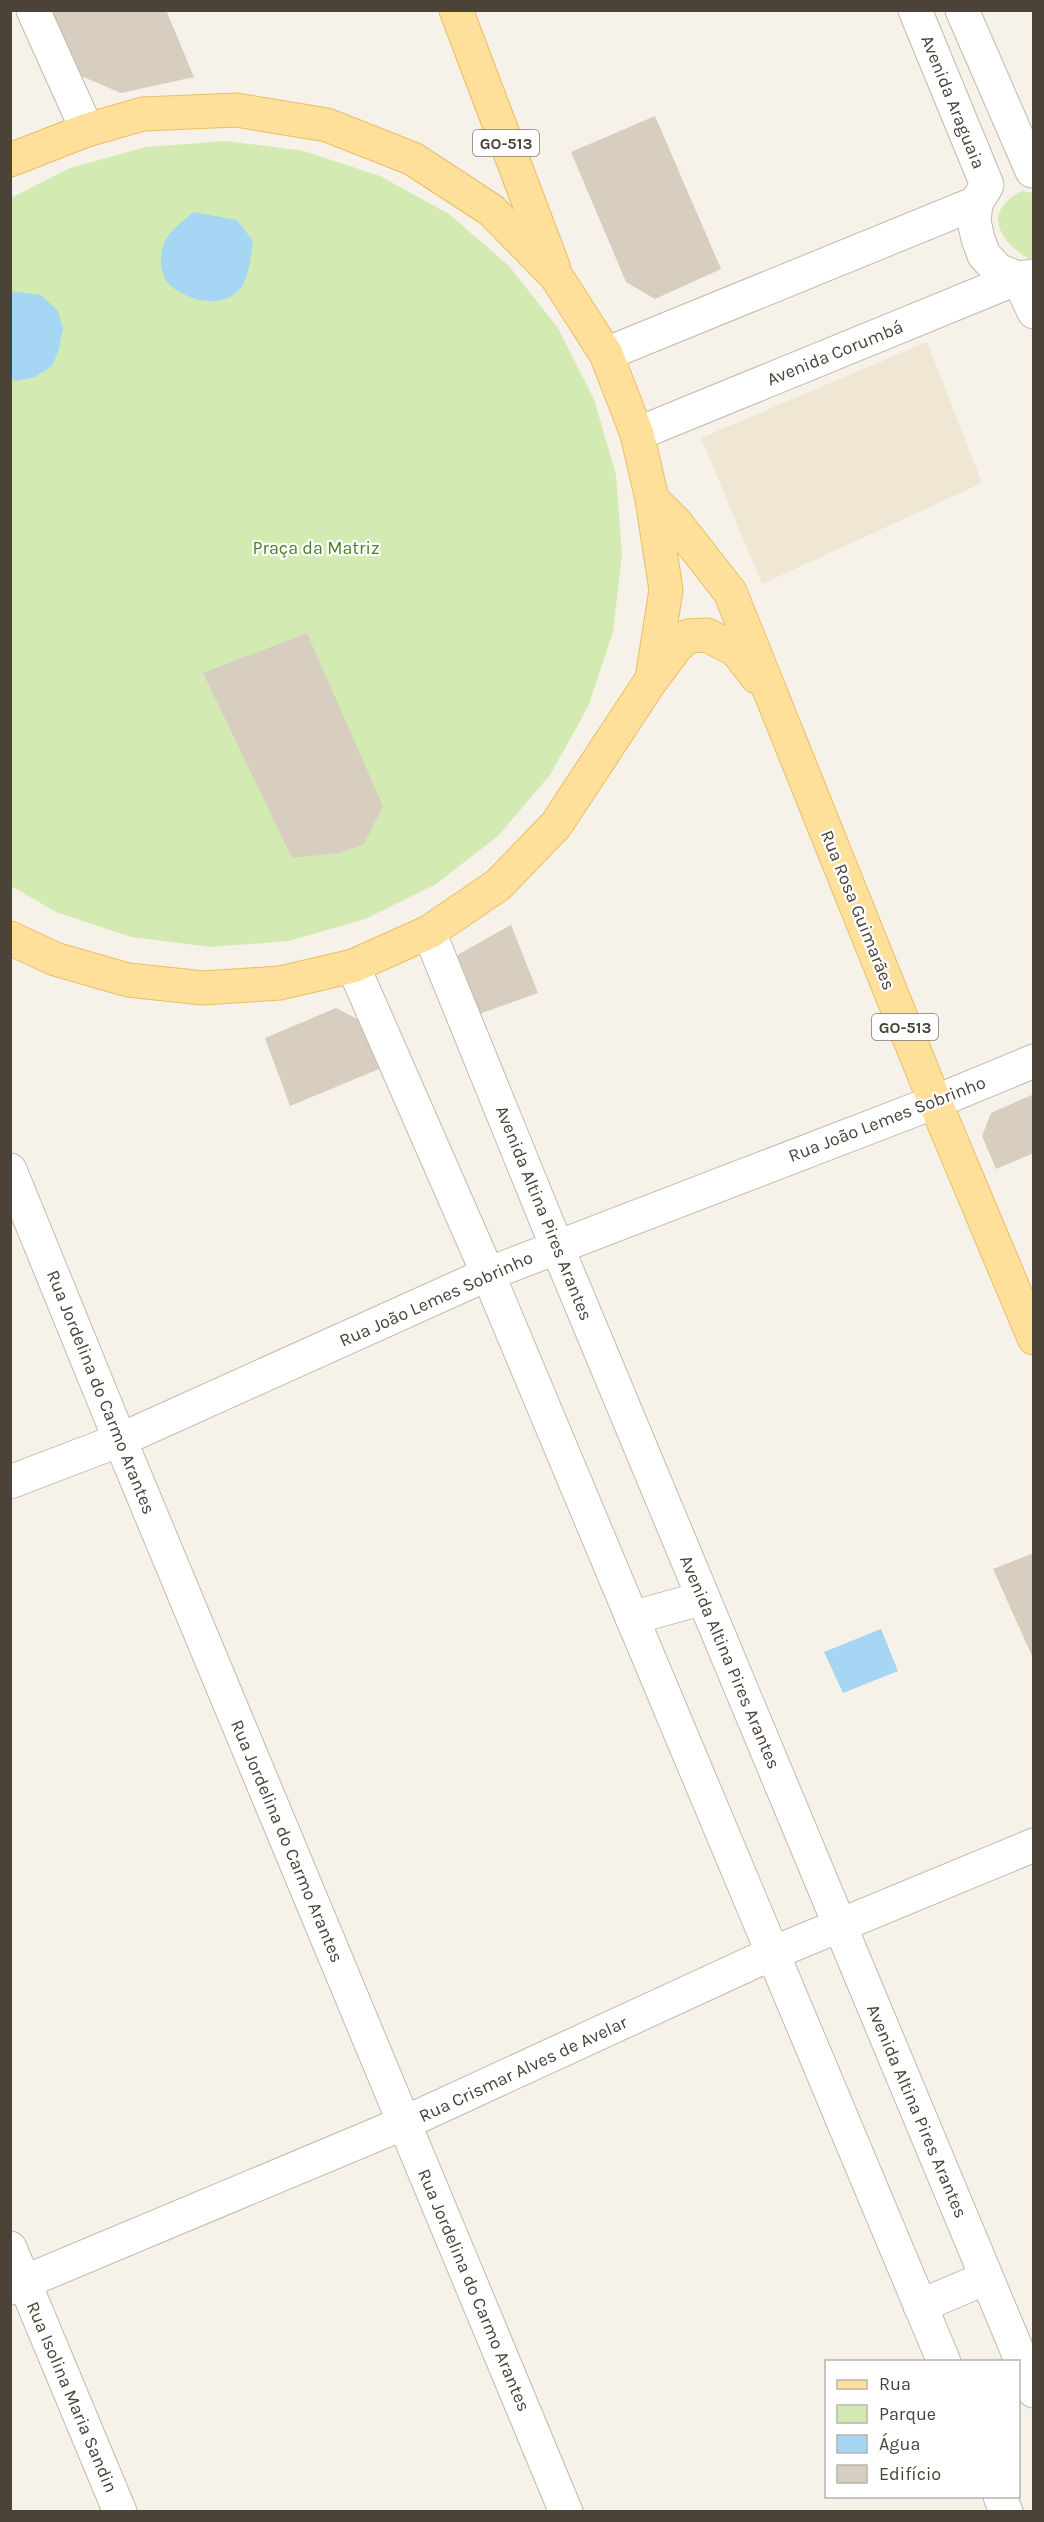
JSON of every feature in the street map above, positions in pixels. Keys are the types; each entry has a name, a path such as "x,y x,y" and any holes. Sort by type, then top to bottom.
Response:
{"main road":[{"name":"GO-513","path":"456,10 556,276"},
{"path":"12,155 143,114 236,110 327,125 413,159 491,210 556,276 606,354 637,434 652,499 666,590 652,679"},
{"name":"Rua Rosa Guimarães","path":"652,499 676,523 730,592 935,1102 1034,1338"},
{"name":"Rua Rosa Guimarães","path":"10,938 55,959 128,980 203,988 280,983 353,966 429,932 498,885 556,825 652,679 676,647 688,636 707,635 736,650 758,679 779,714"}],"street":[{"path":"33,10 87,130"},
{"name":"Avenida Araguaia","path":"915,10 981,194 974,221 984,255 998,270 1026,277"},
{"path":"606,354 981,194 1011,172 1033,172 962,10"},
{"path":"1026,277 1034,312"},
{"name":"Avenida Corumbá","path":"637,434 1026,277"},
{"name":"Avenida Altina Pires Arantes","path":"429,932 557,1247 1034,2391"},
{"path":"353,966 488,1274 944,2360"},
{"name":"Rua João Lemes Sobrinho","path":"10,1482 120,1440 488,1274 935,1102 1034,1061"},
{"name":"Rua Jordelina do Carmo Arantes","path":"10,1170 566,2511"},
{"path":"633,1618 703,1598"},
{"name":"Rua Crismar Alves de Avelar","path":"18,2285 404,2123 773,1953 1034,1845"},
{"name":"Rua Isolina Maria Sandin","path":"10,2248 18,2285 120,2511"},
{"path":"920,2306 986,2278"}],"shaded area":[{"path":"927,342 982,483 762,584 701,438"}],"green space":[{"name":"Praça da Matriz","path":"226,141 304,151 380,176 449,214 509,266 558,328 594,399 616,475 622,554 613,632 588,707 550,775 498,836 436,884 365,919 289,941 210,947 131,937 56,912 11,886 11,198 70,168 146,147"},
{"path":"1022,191 1033,193 1033,259 1030,260 1010,245 999,227 998,217 1001,208 1009,199"}],"water":[{"path":"193,212 237,220 253,241 249,267 242,286 232,296 223,300 205,301 187,296 171,286 164,276 161,256 164,243 172,231"},
{"path":"10,291 41,295 58,311 63,329 59,349 52,366 35,377 16,381 11,378"},
{"path":"881,1629 898,1671 843,1693 824,1652"}],"building":[{"path":"51,10 166,10 194,77 121,93 81,76"},
{"path":"655,116 721,269 655,299 626,282 571,152"},
{"path":"307,633 383,806 364,844 340,853 292,858 203,673"},
{"path":"511,925 538,993 468,1018 451,974 459,954"},
{"path":"336,1008 363,1022 379,1046 379,1069 290,1106 265,1038"},
{"path":"1034,1094 1034,1153 996,1169 982,1136 991,1113"},
{"path":"1034,1553 1034,1658 1033,1658 993,1569"}]}
